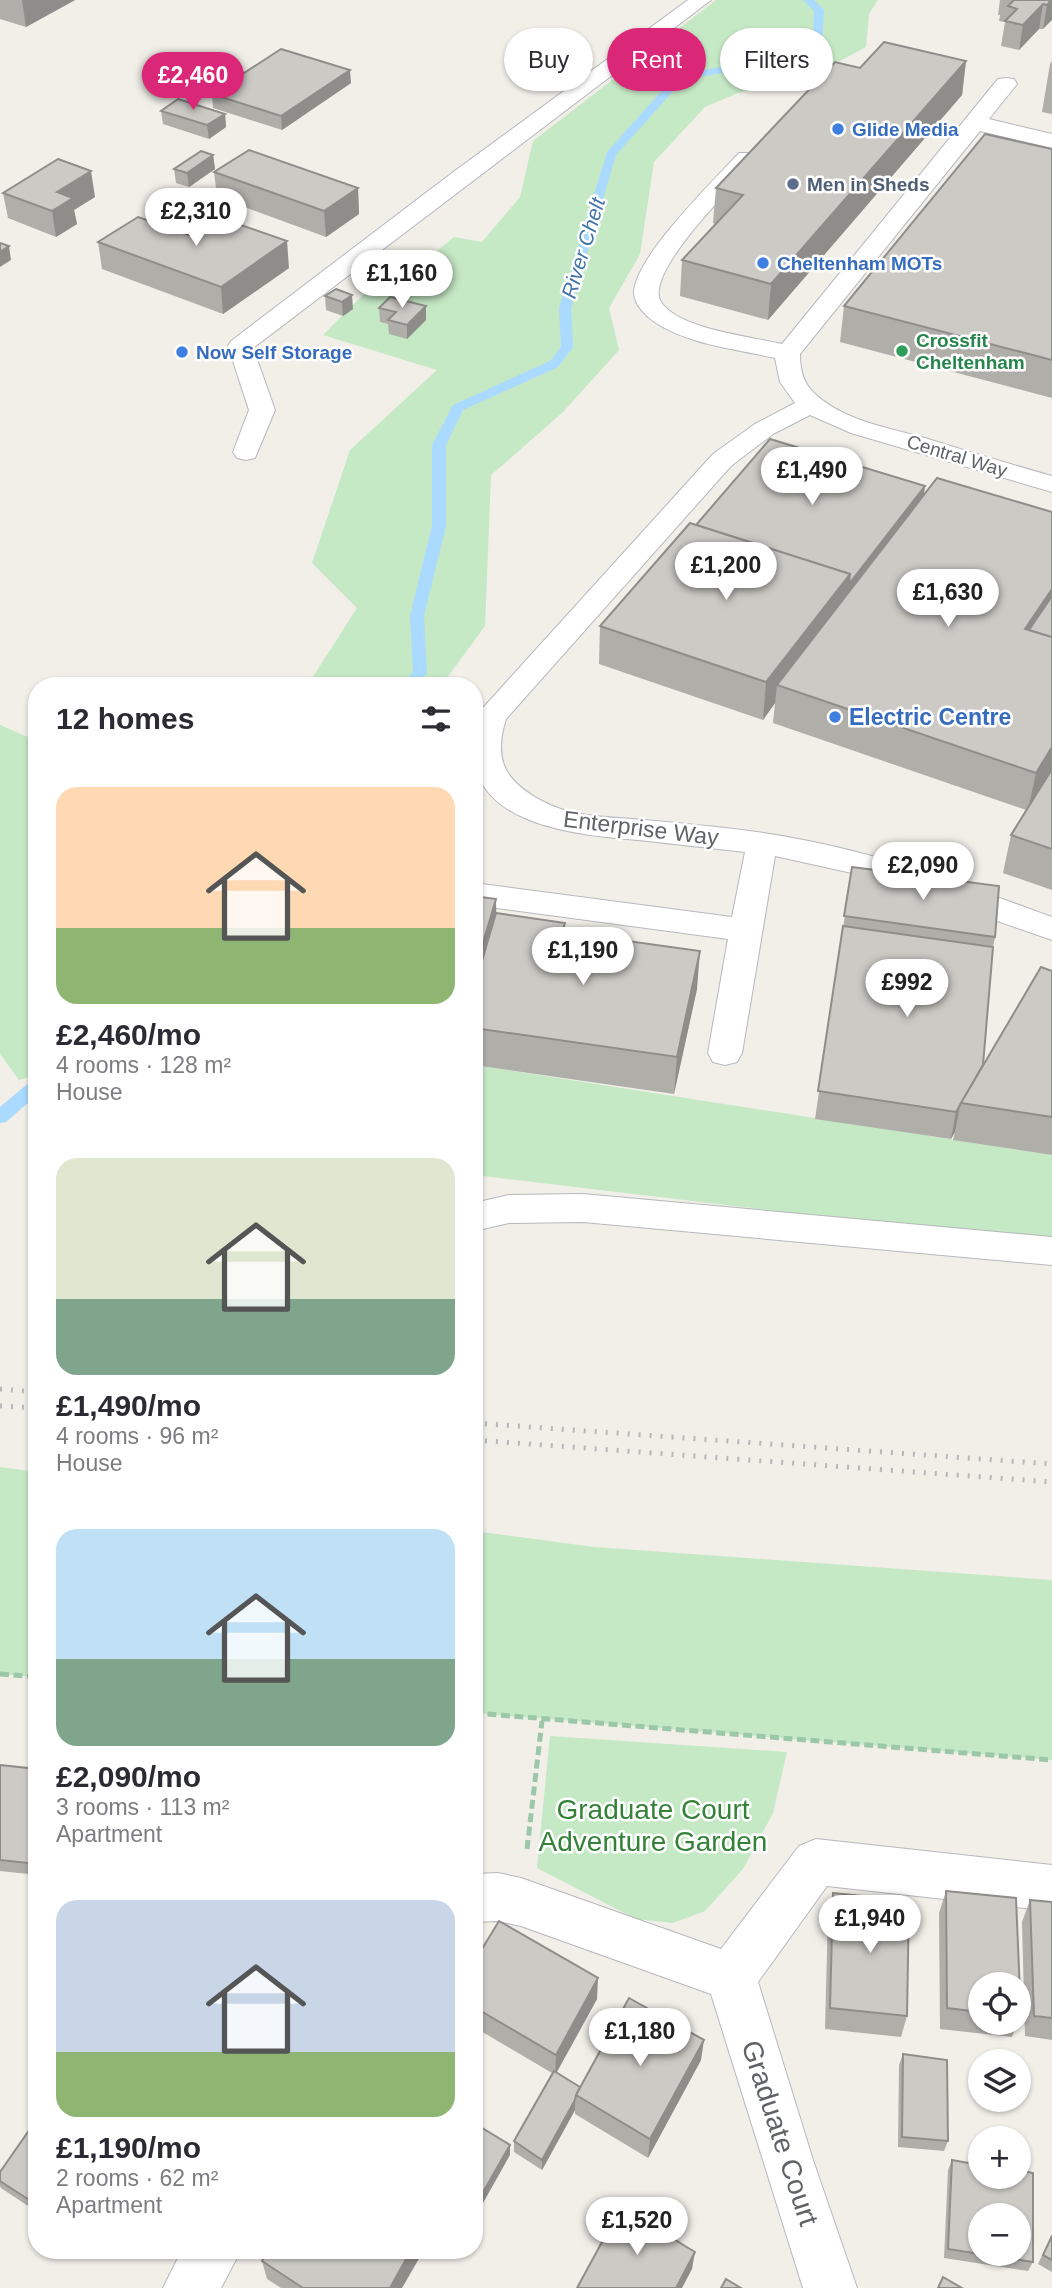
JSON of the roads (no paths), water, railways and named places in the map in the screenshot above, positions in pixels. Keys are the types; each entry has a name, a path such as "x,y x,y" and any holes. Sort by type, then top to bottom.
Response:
{"street":[{"path":"498,1900 731,1977 816,1861 1052,1888"},
{"name":"Graduate Court","path":"731,1977 787,2160 830,2288"},
{"path":"190,2288 208,2259"}],"lane":[{"path":"246,452 262,410 240,346 460,178 701,0"},
{"path":"758,146 674,238 647,282 645,291 653,308 674,323 788,353 1006,84"},
{"path":"976,124 1052,141"},
{"name":"Central Way","path":"788,353 789,377 796,388 812,404 828,414 873,431 1052,484"},
{"name":"Enterprise Way","path":"812,404 764,429 722,460 492,716 484,736 483,782 509,794 531,809 559,820 762,843 821,854 885,870 1052,929"},
{"path":"725,1053 762,843"},
{"path":"483,895 746,930"},
{"path":"483,1215 509,1209 583,1208 1052,1251"}],"waterway":[{"name":"River Chelt","path":"416,677 420,673 417,616 439,526 439,445 458,408 554,364 567,347 565,308 611,154 680,77 768,62 818,42 819,10 808,0"},
{"name":"River Chelt","path":"0,1117 28,1093"}],"railway":[{"path":"0,1389 28,1391"},
{"path":"0,1406 28,1408"},
{"path":"483,1424 1052,1464"},
{"path":"483,1441 1052,1482"}],"place":[{"name":"Glide Media","path":"838,129"},
{"name":"Men in Sheds","path":"793,184"},
{"name":"Cheltenham MOTs","path":"763,263"},
{"name":"Crossfit Cheltenham","path":"902,351"},
{"name":"Now Self Storage","path":"182,352"},
{"name":"Electric Centre","path":"835,717"}],"park label":[{"name":"Graduate Court Adventure Garden","path":"653,1825"}]}
